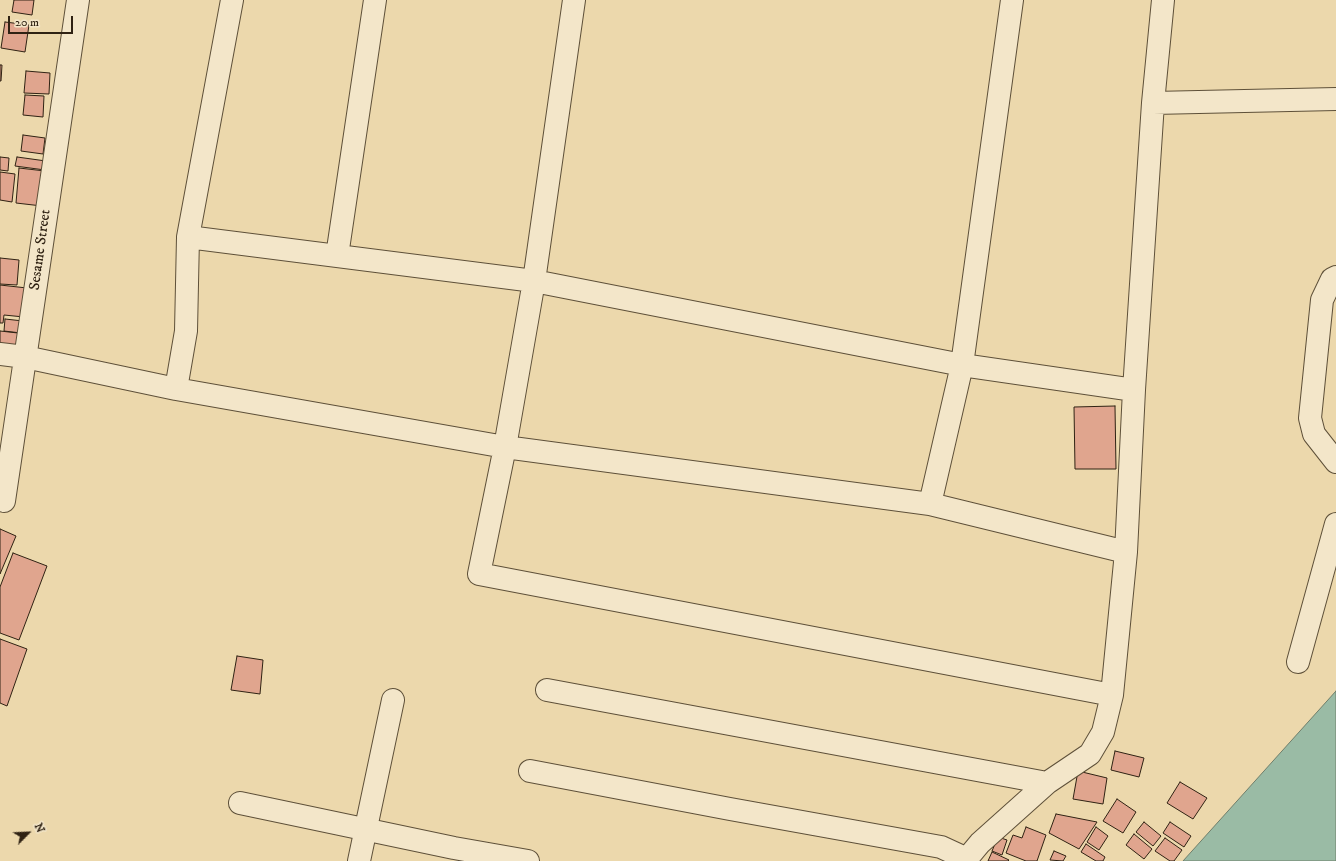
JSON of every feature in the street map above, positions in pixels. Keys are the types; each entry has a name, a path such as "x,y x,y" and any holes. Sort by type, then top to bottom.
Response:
{"street":[{"name":"Sesame Street","path":"4,501 78,0"},
{"path":"176,390 186,331 188,237 232,0"},
{"path":"337,256 375,0"},
{"path":"574,0 534,281 505,446 479,574 1112,695"},
{"path":"930,504 962,365 1012,0"},
{"path":"530,770 730,809 941,847 966,860 980,843 1047,782 1090,754 1103,732 1112,695 1126,552 1134,390 1153,103 1162,0"},
{"path":"1153,103 1336,99"},
{"path":"188,237 534,281 962,365 1134,390"},
{"path":"1336,277 1332,279 1322,300 1310,418 1314,434 1336,462"},
{"path":"0,354 176,390 505,446 930,504 1126,552"},
{"path":"1298,662 1336,524"},
{"path":"547,690 1047,782"},
{"path":"358,861 366,830 393,700"},
{"path":"240,803 366,830 453,855 528,861"}],"shaded area":[{"path":"1336,691 1336,861 1183,861"}],"building":[{"path":"14,0 34,0 32,15 12,12"},
{"path":"5,22 29,25 25,52 1,48"},
{"path":"0,65 2,65 1,81 0,81"},
{"path":"26,71 50,73 49,94 24,93"},
{"path":"25,95 44,96 43,117 23,115"},
{"path":"23,135 45,138 43,154 21,151"},
{"path":"0,157 9,158 8,171 0,170"},
{"path":"17,157 46,161 45,170 15,166"},
{"path":"19,168 45,171 42,206 16,203"},
{"path":"0,172 15,174 12,202 0,200"},
{"path":"0,258 19,260 17,285 0,284"},
{"path":"0,285 27,288 24,317 4,315 3,323 0,323"},
{"path":"5,319 23,321 21,333 4,331"},
{"path":"0,331 18,333 15,355 0,353"},
{"path":"1115,406 1116,469 1075,469 1074,407"},
{"path":"0,529 16,536 0,574"},
{"path":"13,553 47,566 19,640 0,633 0,587"},
{"path":"0,639 27,649 7,706 0,703"},
{"path":"237,656 263,660 260,694 231,690"},
{"path":"1115,751 1144,758 1139,777 1111,770"},
{"path":"1078,771 1107,778 1103,804 1073,799"},
{"path":"1180,782 1207,798 1193,819 1167,803"},
{"path":"1117,799 1136,812 1123,833 1103,821"},
{"path":"1056,814 1097,822 1079,849 1049,833"},
{"path":"1144,822 1161,836 1153,846 1136,832"},
{"path":"1170,822 1191,836 1184,847 1163,833"},
{"path":"1026,827 1046,835 1037,861 1026,861 1006,853 1013,835 1022,838"},
{"path":"1096,827 1108,836 1099,850 1087,842"},
{"path":"1134,834 1152,849 1144,859 1126,845"},
{"path":"998,837 1007,840 1002,855 992,851"},
{"path":"1165,838 1182,850 1174,861 1170,861 1155,851"},
{"path":"1086,844 1105,857 1103,861 1096,861 1081,852"},
{"path":"1054,851 1066,856 1063,861 1050,860"},
{"path":"992,852 1009,860 988,861"}]}
